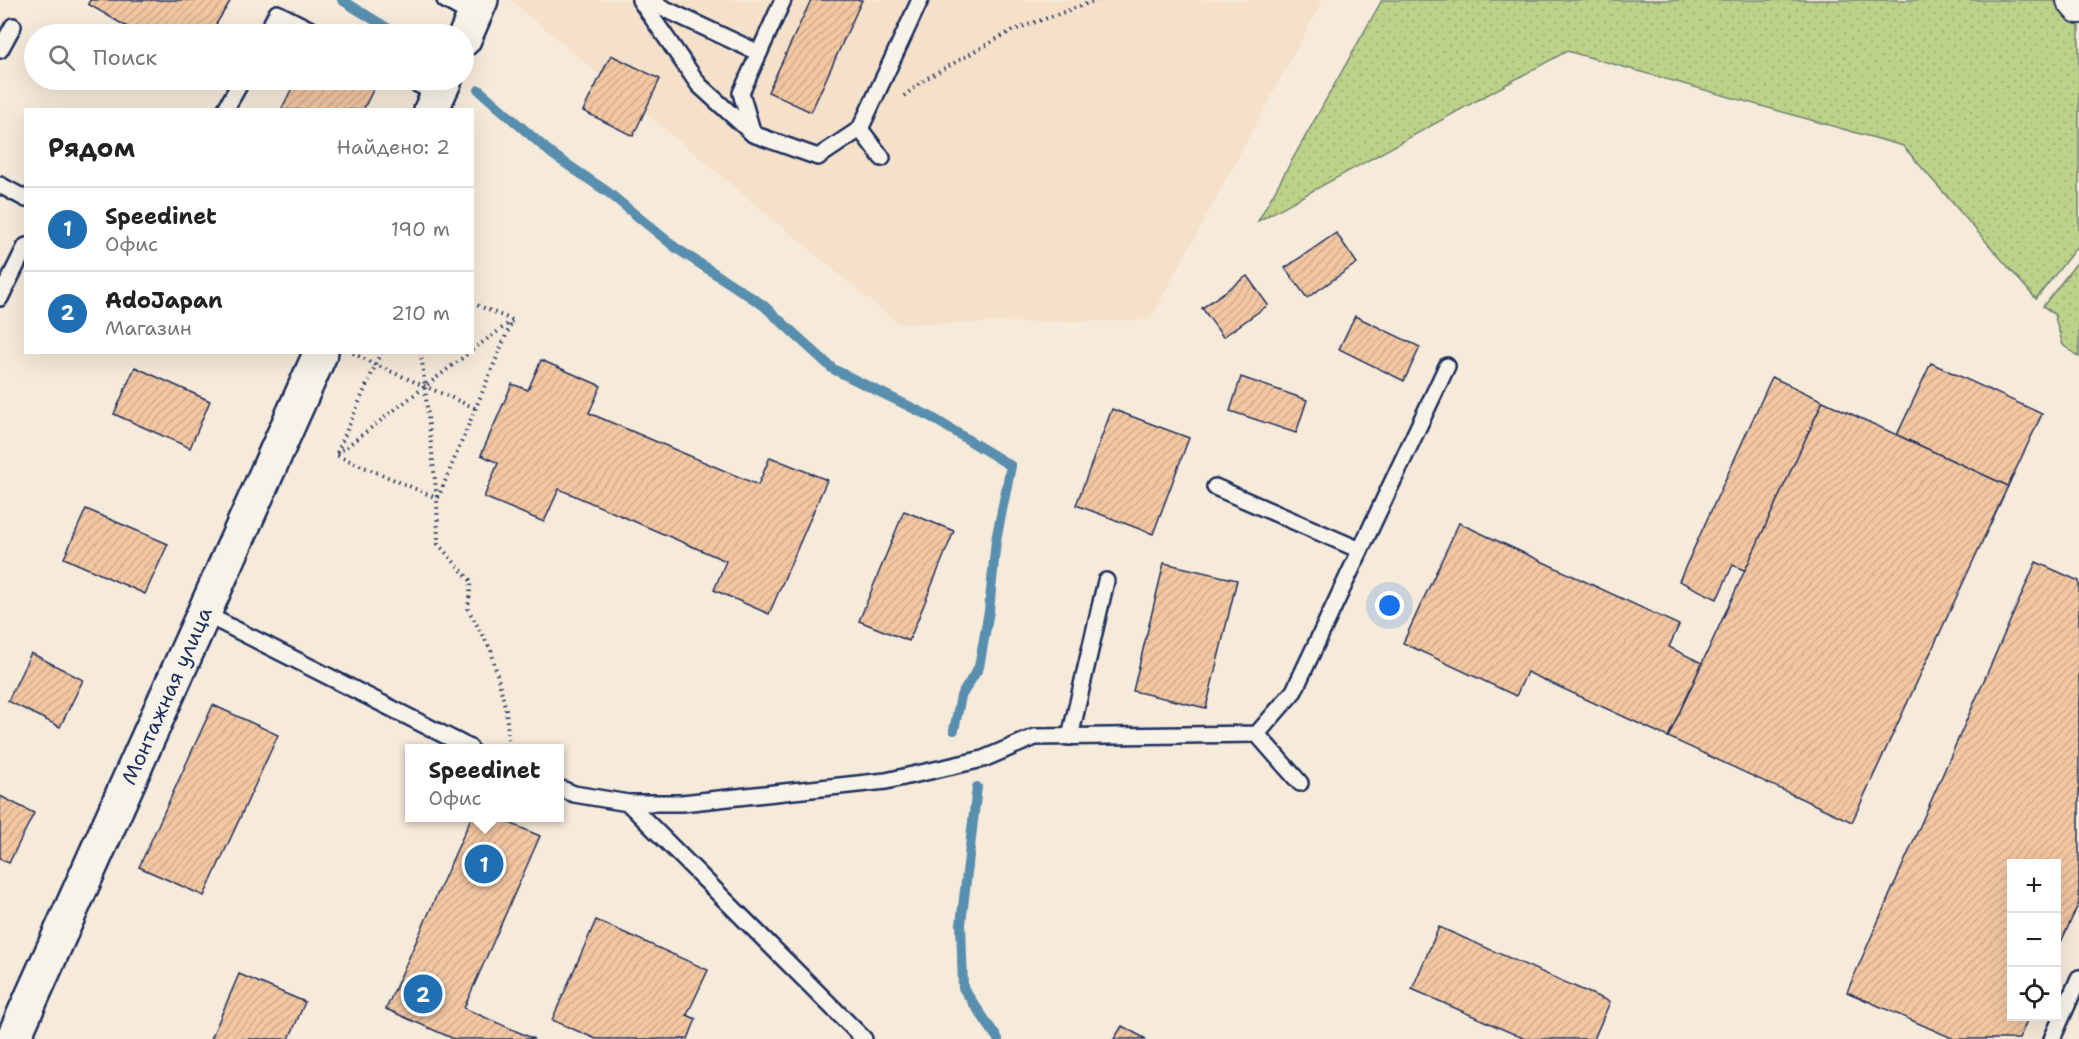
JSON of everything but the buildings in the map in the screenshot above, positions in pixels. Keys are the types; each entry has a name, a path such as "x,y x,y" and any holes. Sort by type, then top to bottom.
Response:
{"street":[{"path":"2073,0 2079,7"},
{"name":"Монтажная улица","path":"12,1039 321,354"}],"lane":[{"path":"445,0 473,18"},
{"path":"640,0 699,85 753,134 818,157 860,129 920,0"},
{"path":"646,0 759,53"},
{"path":"753,134 741,93 783,0"},
{"path":"271,24 277,13 299,24"},
{"path":"0,50 13,26"},
{"path":"226,108 236,90"},
{"path":"860,129 882,158"},
{"path":"0,185 24,198"},
{"path":"0,298 24,250"},
{"path":"564,790 574,794 628,803 682,803 886,782 983,759 1035,737 1257,734 1294,691 1447,366"},
{"path":"1215,487 1360,550"},
{"path":"1070,737 1106,581"},
{"path":"203,613 462,744"},
{"path":"1257,734 1300,783"},
{"path":"628,803 864,1039"},
{"path":"2052,1039 2079,978"}],"path":[{"path":"860,129 924,80 1011,31 1097,0"},
{"path":"474,304 512,321"},
{"path":"474,349 512,321"},
{"path":"437,498 512,321"},
{"path":"356,354 475,408"},
{"path":"336,455 380,354"},
{"path":"421,354 437,498 438,544 471,581 468,609 491,650 506,711 509,744"},
{"path":"336,455 467,354"},
{"path":"336,455 437,498"}],"shaded area":[{"path":"510,0 1323,0 1150,320 899,324"}],"green space":[{"path":"1382,0 2079,0 2079,244 2036,299 1903,146 1567,51 1258,221"},
{"path":"2079,260 2079,357 2063,345 2054,314 2043,306"}],"waterway":[{"path":"342,0 381,24"},
{"path":"479,90 552,154 609,193 676,248 763,305 833,369 931,417 1011,466 996,540 989,611 979,667 961,696 954,730"},
{"path":"977,787 961,924 963,988 998,1039"}],"place":[{"name":"Speedinet","path":"484,864"},
{"name":"AdoJapan","path":"423,994"}]}
